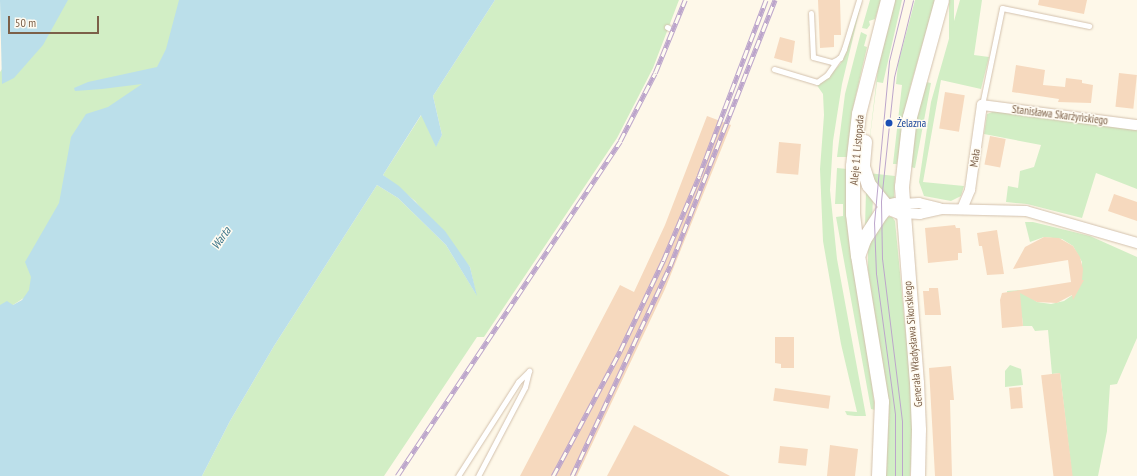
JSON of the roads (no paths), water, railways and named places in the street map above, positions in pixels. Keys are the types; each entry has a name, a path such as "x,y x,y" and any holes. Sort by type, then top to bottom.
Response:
{"main road":[{"name":"Aleje 11 Listopada","path":"858,256 853,214 854,166 859,114 888,0"},
{"path":"866,87 868,114 864,176 875,194 887,207 902,208 903,171 910,117 942,0"},
{"path":"880,476 882,423 880,387 858,256 874,223 887,207"},
{"name":"Generała Władysława Sikorskiego","path":"902,208 917,383 918,476"}],"street":[{"name":"Stanisława Skarżyńskiego","path":"982,105 1137,125"},
{"name":"Mała","path":"962,208 970,190 982,105"},
{"path":"902,208 920,214 941,209 962,208 1026,211 1137,243"}],"lane":[{"path":"774,69 817,82 827,75 840,58 859,0"},
{"path":"982,105 1002,8 1089,26"},
{"path":"811,13 813,57 832,62 840,58"},
{"path":"458,476 518,382 529,371 525,387 478,476"}],"water":[{"path":"0,0 68,0 43,45 14,78 2,84"},
{"name":"Warta","path":"179,0 495,0 433,96 442,135 436,147 421,115 383,175 399,186 445,231 470,267 477,296 446,245 398,198 377,185 274,346 230,421 202,476 0,476 0,305 7,301 13,305 22,300 29,290 31,277 25,262 59,203 71,137 86,114 108,107 142,84 75,91 74,88 88,82 157,67 166,49"}],"tram line":[{"path":"895,476 895,414 876,274 874,223 889,61 904,0"},
{"path":"902,476 902,421 882,259 881,201 894,77 913,0"}],"railway":[{"path":"397,476 620,141 655,73 685,0"},
{"path":"553,476 620,351 663,261 699,176 766,0"},
{"path":"572,476 670,266 775,0"}],"place":[{"name":"Żelazna","path":"889,123"}]}
